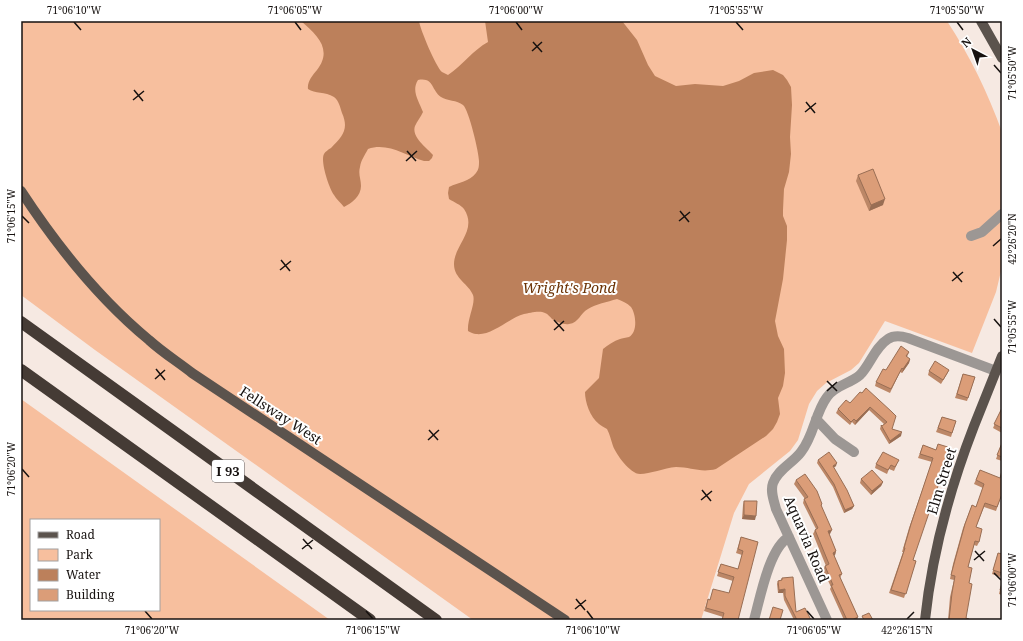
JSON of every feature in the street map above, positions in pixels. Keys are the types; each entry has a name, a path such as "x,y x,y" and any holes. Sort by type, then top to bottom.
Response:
{"highway":[{"name":"I 93","path":"21,322 436,620"},
{"name":"I 93","path":"21,370 370,620"}],"main road":[{"path":"981,21 998,44 1002,58"},
{"name":"Fellsway West","path":"21,190 45,227 82,275 113,308 149,341 198,377 565,620"},
{"name":"Elm Street","path":"925,620 933,571 949,499 974,426 1002,356"}],"street":[{"path":"971,236 982,232 1002,214"},
{"name":"Aquavia Road","path":"827,620 788,537 774,501 772,486 779,473 802,451 829,394 839,386 860,375 881,345 887,340 900,336 996,371"},
{"path":"816,419 835,439 854,452"},
{"path":"754,620 773,556 779,546 788,537"}],"green space":[{"name":"Wright's Pond","path":"21,21 947,21 978,75 1002,132 1002,267 996,292 972,353 885,321 859,363 851,370 826,383 817,391 809,404 798,440 790,451 749,484 734,513 701,620 473,620 95,350 21,295"},
{"path":"21,399 330,620 21,620"}],"water":[{"name":"Wright's Pond","path":"301,21 419,21 425,39 439,69 448,75 488,42 485,21 622,21 637,40 648,65 655,76 676,86 695,84 723,86 739,81 754,73 773,70 783,75 791,87 791,154 789,172 784,189 783,210 783,216 787,226 787,240 783,279 775,321 778,336 784,349 785,373 783,386 778,398 780,414 773,429 766,436 716,469 700,470 676,467 644,474 636,473 624,463 617,454 607,429 600,425 593,417 587,405 585,392 599,378 603,349 616,341 632,335 635,327 635,318 631,307 617,299 588,309 575,322 569,324 558,322 546,313 537,312 518,316 494,330 482,334 476,334 468,331 474,298 471,291 456,274 454,264 455,257 467,231 468,217 463,208 449,199 448,193 449,187 464,182 473,176 479,167 476,141 471,123 463,105 441,97 427,80 418,80 415,92 423,112 414,130 417,138 433,155 432,158 429,161 424,161 390,148 375,147 368,149 359,170 361,190 353,201 344,207 330,187 324,168 323,157 325,153 342,136 345,128 344,119 338,102 334,97 308,89 310,79 322,62 324,55 321,43 317,37"}],"building":[{"path":"873,169 885,199 871,205 858,175"},
{"path":"901,346 909,352 906,356 910,359 903,369 902,368 891,389 876,382 883,369 886,370"},
{"path":"935,361 949,370 943,380 929,371"},
{"path":"963,374 975,377 968,398 957,394"},
{"path":"866,388 896,416 892,429 902,432 890,441 881,425 882,426 887,422 870,407 856,421 854,419 851,422 838,409 846,400 850,403"},
{"path":"1002,408 1002,428 994,424"},
{"path":"942,417 956,421 952,433 938,428"},
{"path":"1002,443 1002,457 997,455"},
{"path":"938,444 951,448 913,560 916,561 906,594 891,590 933,458 920,454 923,445 936,450"},
{"path":"829,452 837,463 833,466 847,490 854,506 845,510 834,484 818,460"},
{"path":"883,452 899,460 895,467 891,465 888,470 876,464"},
{"path":"872,470 883,482 872,491 861,479"},
{"path":"980,470 1000,478 1002,471 1002,494 997,507 985,503 976,527 982,529 979,542 975,541 968,567 972,568 969,583 972,584 966,618 969,619 949,620 955,576 951,575 965,524 972,505 976,507 984,484 976,480"},
{"path":"805,474 817,491 822,504 821,505 832,530 828,531 836,551 833,553 842,574 839,575 858,617 852,620 847,620 831,585 833,585 825,566 829,564 815,530 818,528 804,499 808,497 796,480"},
{"path":"744,501 757,501 756,516 744,515"},
{"path":"741,537 758,542 738,620 722,620 724,613 706,608 708,599 710,600 713,589 729,593 734,577 718,572 721,564 738,569 743,551 738,549"},
{"path":"998,553 1002,554 1002,573 993,570"},
{"path":"793,577 796,612 805,608 811,620 797,620 785,596 785,589 779,590 778,581 782,580 782,578"},
{"path":"773,607 783,610 780,620 769,620"},
{"path":"869,613 873,620 864,620 862,616"}]}
